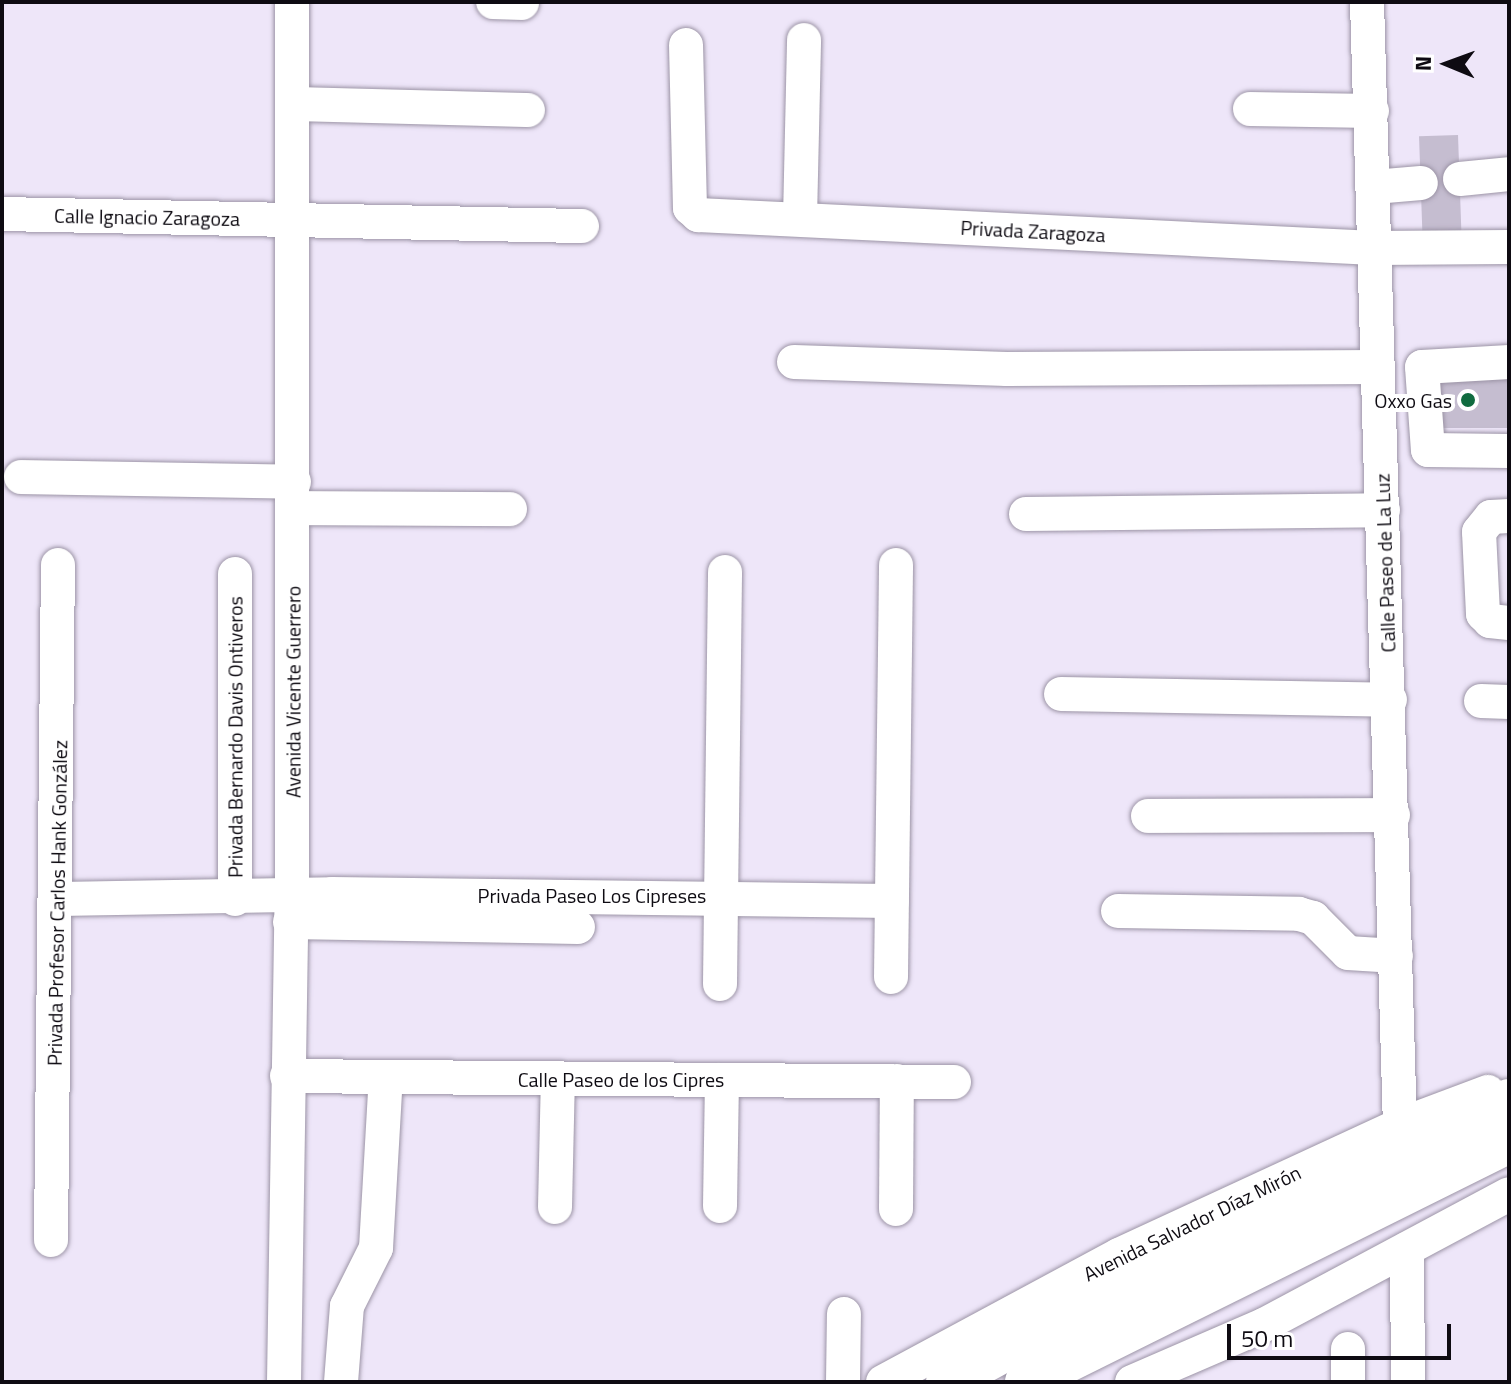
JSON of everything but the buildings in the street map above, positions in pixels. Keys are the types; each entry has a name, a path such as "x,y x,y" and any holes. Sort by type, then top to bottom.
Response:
{"main road":[{"name":"Avenida Salvador Díaz Mirón","path":"1026,1382 1062,1342 1509,1100"},
{"name":"Avenida Salvador Díaz Mirón","path":"947,1382 1062,1342 1509,1142"}],"street":[{"name":"Avenida Vicente Guerrero","path":"284,1382 294,495 292,2"},
{"path":"493,2 522,3"},
{"name":"Calle Paseo de La Luz","path":"1367,2 1390,700 1400,1125"},
{"path":"800,219 804,40"},
{"name":"Privada Zaragoza","path":"686,45 693,213 1374,248 1509,247"},
{"path":"293,104 528,110"},
{"path":"1250,109 1372,111"},
{"path":"1460,179 1509,174"},
{"path":"1374,187 1421,183"},
{"name":"Calle Ignacio Zaragoza","path":"2,214 582,226"},
{"path":"794,362 1007,369 1378,367"},
{"path":"1509,362 1422,367 1428,450 1509,451"},
{"path":"21,477 510,509"},
{"path":"1026,514 1383,510"},
{"path":"1509,516 1491,517 1479,532 1483,614 1490,621 1509,623"},
{"name":"Privada Profesor Carlos Hank González","path":"51,1240 59,899 58,565"},
{"path":"891,977 896,565"},
{"path":"720,984 725,572"},
{"name":"Privada Bernardo Davis Ontiveros","path":"235,574 235,899"},
{"path":"1061,694 1390,700"},
{"path":"1148,816 1393,815"},
{"name":"Privada Paseo Los Cipreses","path":"291,909 720,896 892,901"},
{"path":"59,899 235,899 291,909 578,927"},
{"path":"1118,911 1299,914 1313,918 1348,953 1396,956"},
{"name":"Calle Paseo de los Cipres","path":"287,1076 954,1082"},
{"path":"341,1382 347,1306 376,1248 386,1077"},
{"path":"555,1207 558,1078"},
{"path":"720,1206 722,1080"},
{"path":"896,1209 897,1081"},
{"name":"Avenida Salvador Díaz Mirón","path":"883,1382 1119,1255 1400,1125 1509,1083"},
{"path":"1132,1382 1264,1325 1509,1194"},
{"path":"1407,1249 1408,1382"},
{"path":"843,1382 844,1314"}],"place":[{"name":"Oxxo Gas","path":"1468,400"}]}
